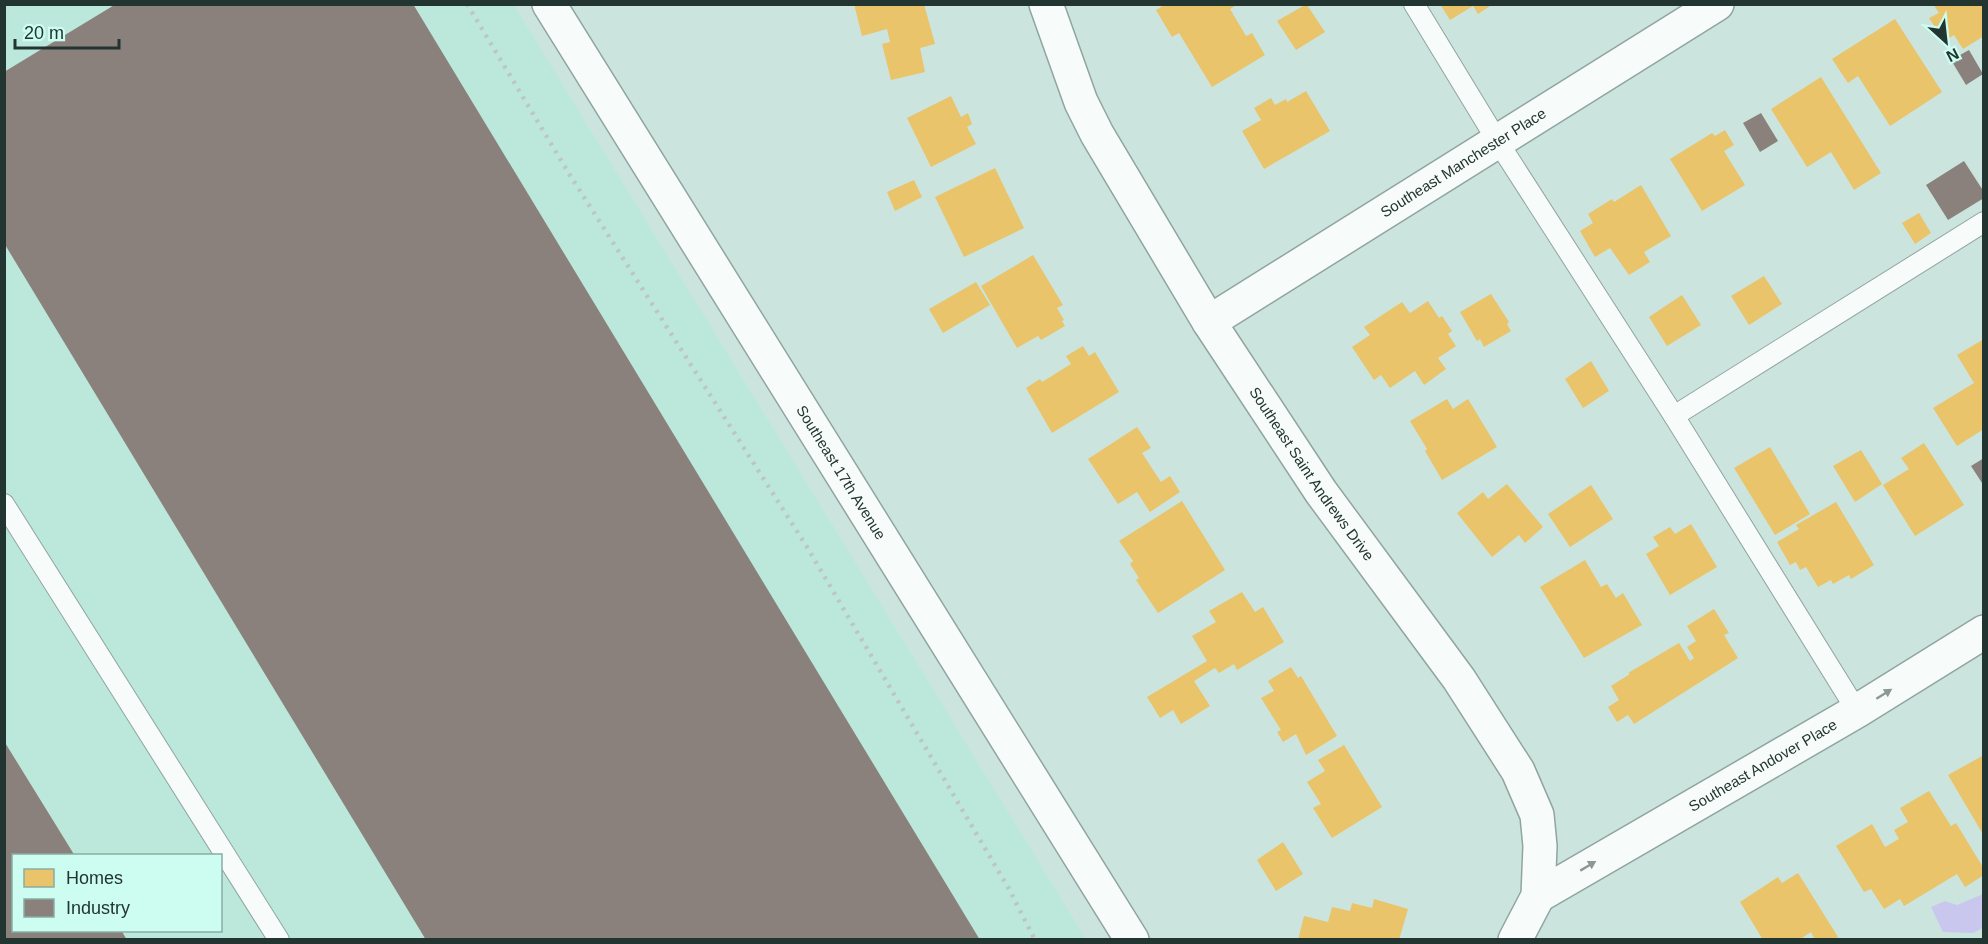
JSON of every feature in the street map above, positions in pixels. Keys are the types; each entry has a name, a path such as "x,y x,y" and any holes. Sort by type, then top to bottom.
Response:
{"street":[{"name":"Southeast 17th Avenue","path":"549,4 1132,939"},
{"name":"Southeast Saint Andrews Drive","path":"1046,4 1081,102 1093,126 1121,177 1209,322 1322,492 1459,679 1518,771 1537,816 1540,846 1538,896 1515,939"},
{"name":"Southeast Manchester Place","path":"1209,322 1717,4"},
{"name":"Southeast Andover Place","path":"1538,896 1857,711 1983,632"}],"lane":[{"path":"1414,4 1498,142 1674,416 1857,711"},
{"path":"1674,416 1983,222"},
{"path":"4,504 279,939"}],"shaded area":[{"path":"5,4 514,5 1086,939 5,940"}],"water":[{"path":"1983,894 1983,928 1973,933 1943,932 1931,907 1945,901 1957,905"}],"building: Homes":[{"path":"854,4 924,4 935,44 920,48 925,72 891,80 882,44 890,42 887,29 862,36"},
{"path":"1166,4 1234,4 1235,6 1230,9 1246,36 1252,33 1265,55 1212,87 1179,33 1172,37 1156,10"},
{"path":"1440,4 1493,4 1478,14 1473,6 1450,20"},
{"path":"1933,4 1984,4 1984,36 1963,49 1954,35 1944,41 1929,18 1939,13"},
{"path":"1305,5 1325,32 1296,50 1277,21"},
{"path":"1895,19 1942,92 1890,126 1858,76 1848,83 1832,59"},
{"path":"1821,77 1881,173 1854,190 1831,152 1807,167 1771,109"},
{"path":"1306,91 1330,131 1264,169 1242,131 1261,120 1254,108 1271,98 1275,105 1286,99 1287,102"},
{"path":"951,96 961,117 968,113 972,124 967,127 976,144 931,167 907,118"},
{"path":"1725,130 1734,145 1724,151 1745,185 1702,211 1670,159 1712,133 1715,136"},
{"path":"995,168 1024,228 964,257 935,197"},
{"path":"914,180 922,197 895,211 887,192"},
{"path":"1641,185 1671,236 1644,252 1650,262 1629,275 1610,248 1595,257 1580,231 1593,223 1588,214 1612,199 1614,202"},
{"path":"1919,213 1931,233 1915,244 1902,223"},
{"path":"1033,255 1063,305 1057,308 1065,326 1041,340 1038,336 1017,348 981,286"},
{"path":"1764,276 1782,304 1749,325 1731,296"},
{"path":"976,282 990,305 943,333 929,309"},
{"path":"1491,294 1509,322 1507,324 1511,331 1484,347 1480,339 1477,341 1460,312"},
{"path":"1682,295 1701,325 1667,346 1649,317"},
{"path":"1428,301 1439,318 1442,316 1452,331 1448,334 1456,346 1438,358 1446,369 1424,385 1415,371 1390,388 1381,375 1374,380 1352,347 1370,335 1364,327 1402,302 1410,313"},
{"path":"1984,339 1984,429 1957,446 1933,408 1974,383 1957,355"},
{"path":"1083,346 1089,356 1095,352 1119,392 1052,433 1026,388 1040,379 1042,382 1071,364 1066,356"},
{"path":"1591,361 1609,391 1583,408 1565,379"},
{"path":"1447,399 1453,409 1468,399 1497,447 1442,480 1410,421"},
{"path":"1137,427 1151,448 1142,453 1161,482 1170,476 1180,492 1150,512 1137,492 1118,504 1088,459"},
{"path":"1924,443 1964,505 1915,536 1883,485 1909,469 1901,458"},
{"path":"1770,447 1810,514 1775,535 1734,468"},
{"path":"1861,450 1882,484 1855,502 1833,466"},
{"path":"1507,484 1543,527 1525,543 1519,535 1492,557 1457,513 1483,492 1488,499"},
{"path":"1591,485 1613,519 1570,547 1548,514"},
{"path":"1182,501 1225,570 1158,613 1136,580 1139,578 1130,564 1133,561 1119,541"},
{"path":"1836,502 1874,565 1851,579 1849,575 1833,584 1831,580 1818,587 1806,567 1800,570 1796,562 1790,565 1777,542 1799,529 1796,525"},
{"path":"1691,524 1717,567 1670,595 1646,554 1659,546 1653,537 1670,527 1675,534"},
{"path":"1585,560 1601,587 1607,584 1616,598 1623,593 1642,625 1584,658 1540,587"},
{"path":"1242,592 1255,612 1263,607 1284,642 1237,670 1234,664 1219,673 1215,668 1194,681 1210,706 1181,724 1173,710 1160,718 1147,697 1207,661 1192,636 1216,622 1209,611"},
{"path":"1714,609 1729,633 1724,635 1738,658 1634,724 1628,715 1617,722 1608,707 1619,700 1611,686 1630,674 1628,673 1679,643 1690,661 1694,658 1687,647 1696,641 1687,626"},
{"path":"1291,667 1298,678 1301,676 1337,736 1306,755 1296,734 1283,742 1277,732 1281,730 1261,698 1274,691 1268,681"},
{"path":"1344,745 1382,807 1332,838 1313,808 1321,804 1307,782 1325,771 1318,760"},
{"path":"1984,755 1984,836 1948,775"},
{"path":"1929,791 1951,826 1956,823 1984,869 1984,875 1965,887 1957,874 1904,906 1900,899 1884,909 1871,889 1864,892 1836,846 1872,824 1885,847 1899,839 1894,830 1908,822 1900,808"},
{"path":"1283,842 1303,874 1276,891 1257,860"},
{"path":"1798,873 1838,937 1834,940 1815,940 1811,932 1799,940 1763,940 1740,902 1778,877 1782,883"},
{"path":"1374,899 1408,909 1399,940 1298,940 1304,916 1328,922 1332,907 1350,911 1352,903 1372,908"}],"building: Industry":[{"path":"116,4 413,4 980,940 426,940 4,243 4,72"},
{"path":"1969,50 1983,74 1966,85 1951,60"},
{"path":"1761,113 1778,141 1760,152 1743,123"},
{"path":"1964,161 1984,192 1984,198 1948,220 1926,185"},
{"path":"1984,458 1984,486 1971,466"},
{"path":"4,741 74,854 12,854 12,932 122,932 127,940 4,940"}],"railway":[{"path":"467,4 568,172 807,547 1009,889 1035,940"}]}
